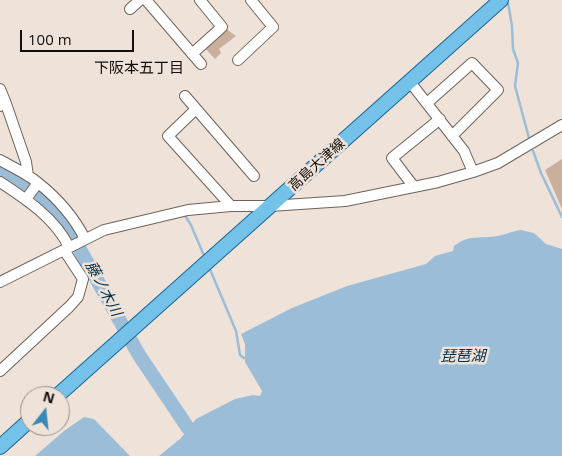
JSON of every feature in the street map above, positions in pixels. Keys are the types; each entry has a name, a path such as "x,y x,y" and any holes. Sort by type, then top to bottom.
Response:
{"main road":[{"name":"高島大津線","path":"68,386 501,0"},
{"path":"0,447 20,429"}],"street":[{"path":"130,9 140,0"},
{"path":"146,0 201,64"},
{"path":"192,54 222,27 200,0"},
{"path":"238,60 273,27 251,0"},
{"path":"427,103 472,63 498,90 452,136"},
{"path":"410,82 464,151 473,172"},
{"path":"0,89 2,103 26,162 28,176"},
{"path":"185,96 253,171"},
{"path":"196,109 168,136 231,206"},
{"path":"414,187 392,158 440,119"},
{"path":"0,282 104,230 188,210 231,206 345,202 414,187 473,172 498,163 562,126"},
{"path":"0,160 38,183 70,215 84,239"},
{"path":"0,182 26,199 54,225 64,237 83,279 78,297 46,330 0,371"},
{"path":"26,199 38,183"}],"shaded area":[{"path":"225,28 236,36 219,49 221,53 215,59 204,47"},
{"path":"562,159 562,209 545,170"}],"water":[{"name":"琵琶湖","path":"521,230 534,233 546,244 562,249 562,456 159,456 181,438 196,419 235,399 253,395 260,396 262,391 245,362 245,344 241,334 292,308 347,286 426,264 435,256 453,251 454,246 459,242"},
{"path":"84,417 94,419 130,456 35,456 58,436 70,436 70,427"}],"waterway":[{"path":"508,3 513,49 518,63 515,86 529,138"},
{"path":"533,151 541,173 562,217"},
{"name":"藤ノ木川","path":"0,169 36,190 69,225 78,246 139,355 188,428 223,456"},
{"path":"184,214 191,225 205,258"},
{"path":"209,267 236,331 240,355 244,358"}],"district":[{"name":"下阪本五丁目","path":"139,69"}]}
